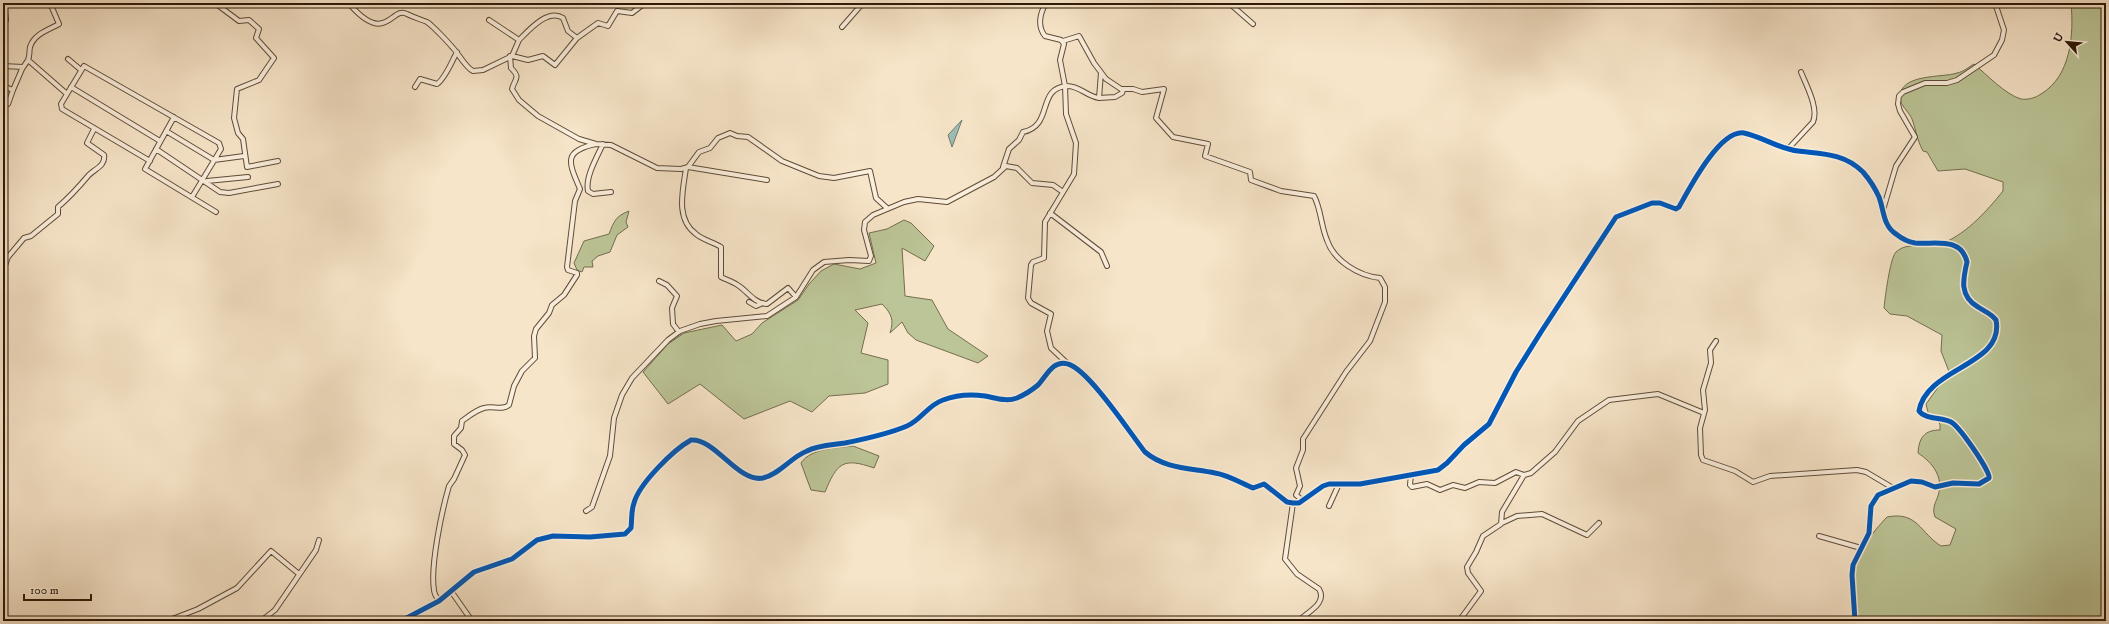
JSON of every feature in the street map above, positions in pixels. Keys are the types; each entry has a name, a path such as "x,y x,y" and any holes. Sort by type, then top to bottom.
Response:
{"street":[{"path":"4,3 6,20"},
{"path":"3,105 8,104 12,90 28,60 30,46 34,39 39,34 59,24 50,3"},
{"path":"215,3 239,21 249,20 259,29 256,38 274,58 259,80 238,88 236,91 234,118 237,132 243,138 244,156 247,167 278,161"},
{"path":"352,7 365,20 373,23 385,23 398,13 405,12 414,18 427,22 457,52 473,71 483,70 511,56 528,60 543,56 555,65 577,38 600,23 609,25 617,11 632,13 645,3"},
{"path":"842,27 863,3"},
{"path":"1046,3 1040,17 1042,32 1045,36 1063,41 1076,35 1079,36 1107,80 1123,90 1133,89 1143,92 1163,88 1164,90 1156,118 1171,136 1208,144 1205,156 1250,172 1251,180 1281,190 1314,196 1327,242 1337,255 1357,272 1380,278 1383,283 1385,302 1370,342 1346,372 1303,439 1303,450 1296,468 1300,486 1296,494 1302,500"},
{"path":"1229,3 1253,24"},
{"path":"1883,210 1896,166 1915,137 1900,111 1898,104 1899,96 1903,92 1925,83 1948,83 1957,80 1994,55 2002,40 2004,30 1995,3"},
{"path":"577,38 568,31 563,18 556,15 550,16 534,26 519,40 511,56 511,68 516,73 517,78 512,90 519,100 538,116 574,137 596,144 603,144 624,150 657,168 687,167 767,180"},
{"path":"489,20 519,40"},
{"path":"1063,41 1064,46 1060,60 1065,86 1066,114 1076,147 1073,177 1050,213 1044,227 1044,258 1033,262 1031,265 1028,298 1031,303 1052,314 1047,331 1051,348 1104,396 1151,458 1184,469 1217,473 1253,488 1264,484 1287,502 1293,503 1302,500 1323,486 1360,484 1438,470 1447,463 1464,445 1489,424 1516,372 1616,217 1652,203 1660,203 1676,209 1678,208 1708,159 1734,134 1744,133 1788,150 1831,154 1855,165 1875,188 1885,220 1890,230 1908,241 1919,243 1944,243 1954,245 1961,251 1967,262 1962,279 1968,298 1973,305 1994,318 1996,324 1994,341 1990,348 1936,383 1926,396 1919,411 1925,416 1952,422 1968,438 1974,452 1989,472 1989,478 1979,484 1953,483 1933,487 1918,481 1893,488 1878,495 1873,502 1869,533 1853,565 1852,574 1855,621"},
{"path":"415,87 420,79 436,84 440,82 443,75 450,67 457,52"},
{"path":"68,59 81,70"},
{"path":"28,60 67,94"},
{"path":"3,66 23,67"},
{"path":"150,161 94,129 61,107 84,66 219,143 221,149 204,180 192,197"},
{"path":"1099,98 1101,72"},
{"path":"1788,150 1813,122 1815,117 1811,99 1801,72"},
{"path":"3,86 12,90"},
{"path":"586,510 593,506 606,471 610,456 615,416 626,387 650,356 679,332 716,321 767,316 796,297 813,270 824,262 849,260 869,261 871,256 864,226 873,215 887,208 918,199 947,202 994,177 1003,167 1009,149 1019,140 1023,132 1034,128 1046,111 1048,97 1056,90 1065,86 1075,87 1087,96 1099,98 1115,97 1122,93 1123,90"},
{"path":"71,87 160,141"},
{"path":"174,117 145,169 216,212"},
{"path":"3,271 8,257 24,238 31,236 58,214 58,207 76,192 89,175 99,169 105,158 87,144 94,129"},
{"path":"166,131 214,160 244,156"},
{"path":"763,304 750,296 738,285 721,277 721,247 697,235 686,223 682,198 687,167 699,152 710,148 718,138 730,132 735,136 748,138 782,161 819,176 834,178 870,171 876,198 887,208"},
{"path":"439,601 434,590 434,568 438,540 449,486 454,480 465,455 462,450 454,444 454,436 461,428 462,421 485,407 504,408 509,405 514,386 522,370 535,358 534,336 536,329 549,313 552,305 564,295 577,275 577,273 568,270 567,267 575,201 580,189 571,168 570,160 574,153 596,144"},
{"path":"603,144 594,166 588,191 593,194 611,192"},
{"path":"156,149 220,192 229,193 278,184"},
{"path":"1003,167 1017,168 1032,183 1050,185 1063,192"},
{"path":"204,180 248,177"},
{"path":"1050,213 1101,252 1107,266"},
{"path":"659,281 667,285 677,296 672,308 673,324 679,332"},
{"path":"749,302 756,306 767,304 788,288 796,297"},
{"path":"1716,341 1710,350 1711,363 1703,390 1704,413 1700,426 1702,459 1735,471 1750,481 1756,481 1770,476 1857,470 1869,474 1893,488"},
{"path":"401,621 439,601 474,572 512,559 537,540 553,536 590,537 625,534 631,528 634,502 641,489 673,454 690,440 703,442 753,478 765,478 806,451 907,426 931,405 943,400 956,396 972,395 1012,400 1039,384 1056,365 1068,364"},
{"path":"1412,474 1411,486 1427,484 1440,490 1453,485 1464,488 1479,482 1495,483 1516,472 1524,475 1531,473 1555,452 1578,421 1609,400 1658,394 1704,413"},
{"path":"1502,523 1502,512 1524,475"},
{"path":"1329,506 1339,484"},
{"path":"1293,503 1285,559 1292,570 1319,589 1321,593 1317,606 1299,621"},
{"path":"1459,621 1481,591 1468,573 1468,564 1476,552 1483,536 1502,523 1517,516 1542,514 1587,535 1599,523"},
{"path":"1820,536 1862,548"},
{"path":"261,621 275,610 316,550 319,540"},
{"path":"167,621 198,609 237,588 271,551 299,574"},
{"path":"451,591 472,621"}],"green space":[{"path":"2071,3 2106,3 2106,621 1855,621 1854,582 1857,560 1865,544 1887,517 1906,517 1912,520 1941,546 1950,545 1956,529 1935,517 1934,509 1940,483 1933,466 1918,453 1923,436 1930,431 1940,430 1940,424 1928,412 1926,404 1950,374 1941,351 1942,335 1907,316 1890,314 1884,308 1888,278 1894,256 1896,252 1906,247 1937,245 1956,236 1974,223 2003,191 2003,182 1965,169 1938,171 1927,152 1923,151 1912,119 1900,101 1902,90 1907,84 1914,80 1964,71 1974,64 2003,89 2015,97 2026,99 2039,95 2051,86 2059,77 2064,66 2071,41"},
{"path":"629,211 626,222 628,227 617,235 610,252 598,256 592,261 593,267 584,267 582,272 577,270 574,263 584,241 609,234 616,220 621,215"},
{"path":"904,220 911,223 934,246 925,261 902,248 905,296 932,300 948,329 988,356 978,363 916,340 908,333 902,322 890,333 892,324 891,317 882,304 855,310 868,323 861,353 888,360 888,384 865,393 829,396 812,412 790,401 744,419 700,384 668,404 643,372 668,344 684,333 722,325 736,341 752,334 762,323 798,300 809,284 821,271 834,264 860,269 876,263 869,233 887,229"},
{"path":"853,446 879,456 874,468 855,463 842,465 833,474 825,492 811,490 801,463 805,458 811,454 832,448"}],"water":[{"path":"962,120 952,147 948,135"}],"cycle path":[{"path":"401,621 439,601 474,572 512,559 537,540 553,536 590,537 625,534 631,528 633,506 637,495 649,477 675,451 691,440 700,441 709,446 745,474 754,478 763,478 775,473 796,457 811,449 820,446 868,438 907,426 933,405 948,398 969,395 985,396 1005,400 1017,398 1038,385 1054,366 1063,363 1077,369 1098,389 1145,452 1153,458 1178,467 1225,475 1253,488 1264,484 1287,502 1299,503 1323,486 1329,484 1360,484 1438,470 1489,424 1516,372 1616,217 1652,203 1660,203 1676,209 1679,207 1706,162 1716,150 1725,140 1735,134 1744,133 1791,150 1824,154 1840,158 1856,166 1863,172 1876,190 1884,217 1892,231 1908,241 1915,243 1938,243 1953,245 1959,248 1964,254 1967,262 1964,275 1964,287 1968,298 1972,303 1990,314 1996,320 1996,335 1989,347 1977,357 1935,385 1925,396 1919,411 1926,416 1947,420 1955,425 1980,459 1989,478 1979,484 1953,483 1935,487 1922,482 1911,481 1878,495 1871,506 1869,533 1853,565 1852,575 1855,621"}]}
